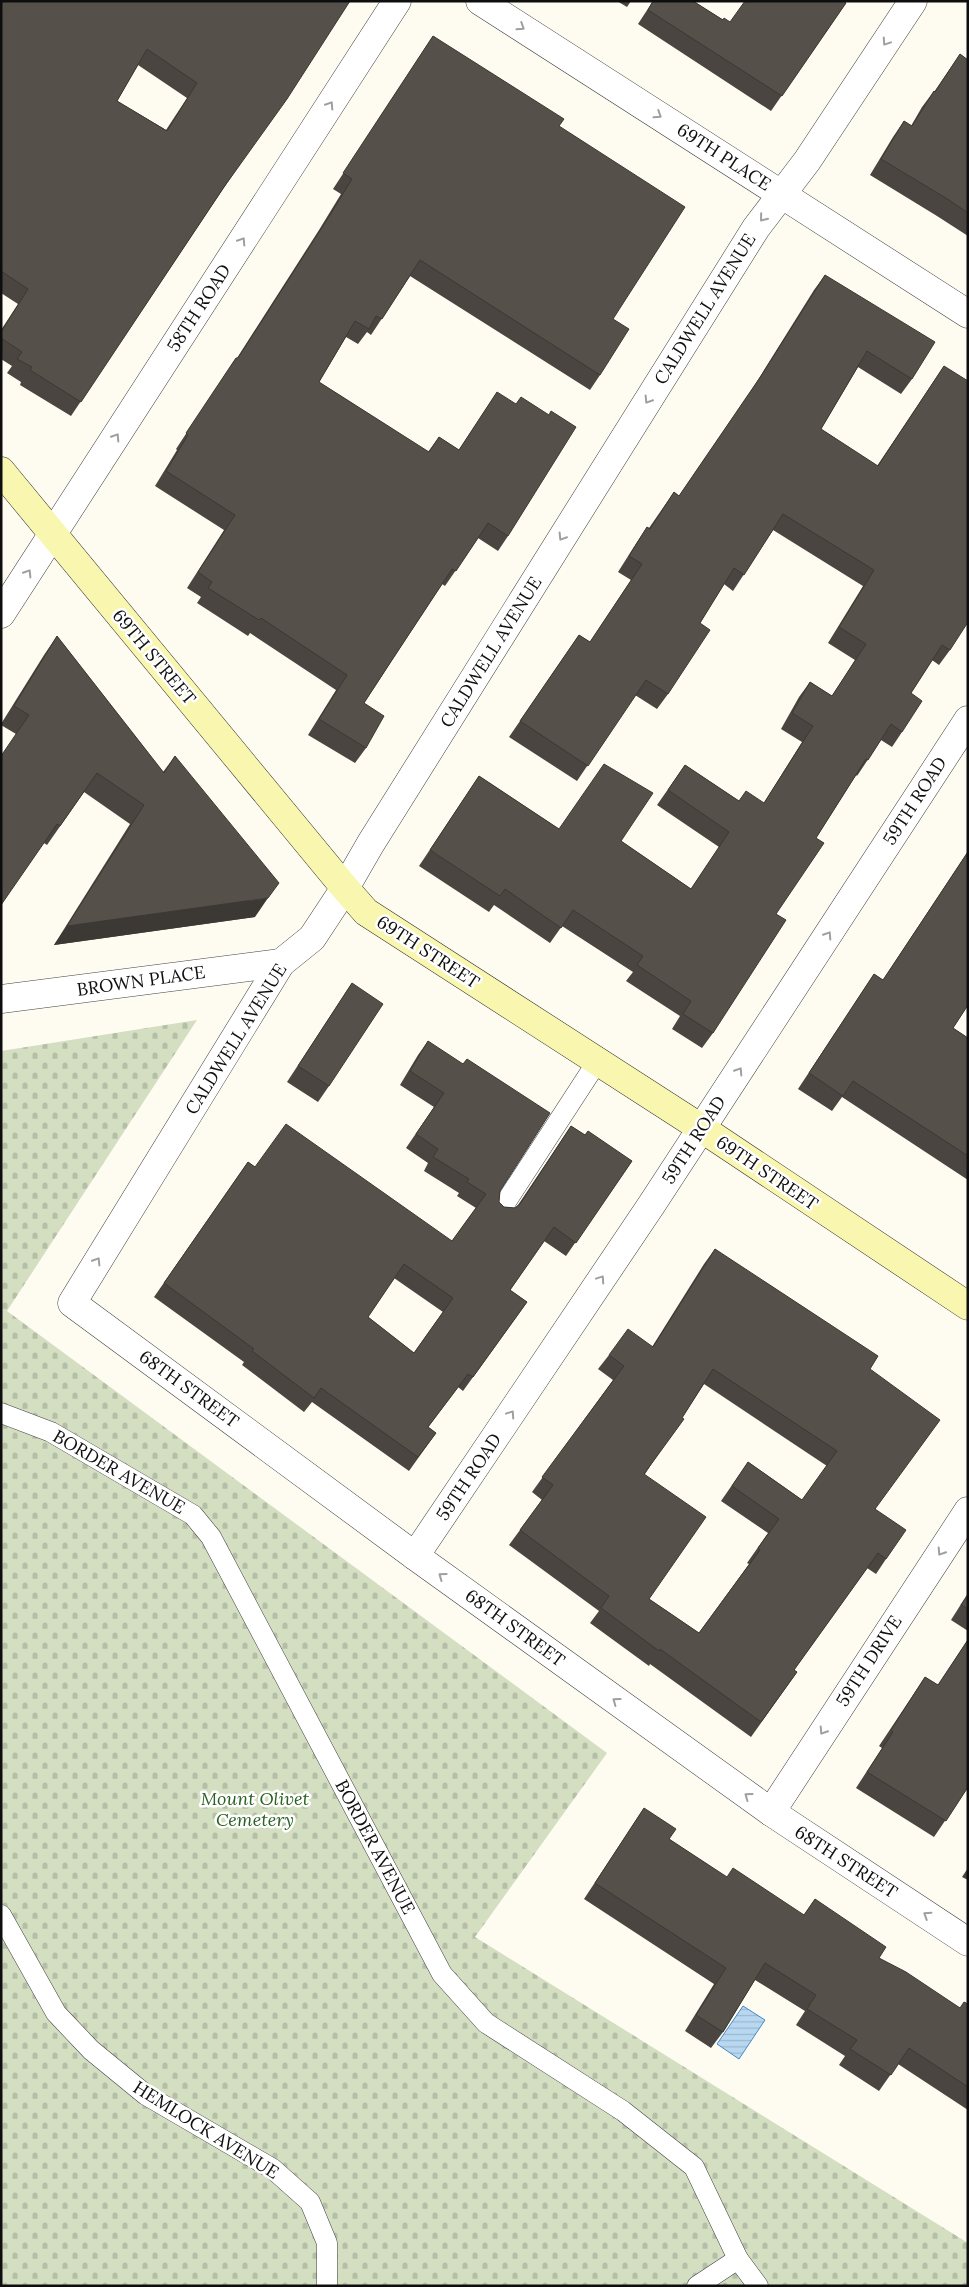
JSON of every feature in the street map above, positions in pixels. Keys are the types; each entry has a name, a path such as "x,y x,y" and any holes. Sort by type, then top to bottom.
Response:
{"main road":[{"name":"69TH STREET","path":"1,471 366,912 701,1128 968,1306"}],"street":[{"name":"58TH ROAD","path":"1,614 397,1"},
{"name":"69TH PLACE","path":"480,1 968,314"},
{"name":"CALDWELL AVENUE","path":"72,1303 281,963 312,938 345,888 376,835 756,228 807,161 913,1"},
{"name":"59TH ROAD","path":"415,1556 701,1128 968,720"},
{"name":"BROWN PLACE","path":"1,999 281,963"},
{"name":"68TH STREET","path":"72,1303 415,1556 771,1812 968,1942"},
{"name":"59TH DRIVE","path":"771,1812 968,1511"}],"lane":[{"path":"500,1211 598,1062"},
{"name":"BORDER AVENUE","path":"1,1413 52,1432 192,1515 211,1537 442,1974 486,2023 623,2111 694,2167 738,2259 758,2286"},
{"name":"HEMLOCK AVENUE","path":"1,1915 56,2013 90,2050 146,2094 273,2169 310,2202 327,2243 326,2286"},
{"path":"697,2286 738,2259"}],"green space":[{"name":"Mount Olivet Cemetery","path":"197,1020 7,1311 607,1753 475,1937 968,2243 968,2286 1,2286 1,1051"}],"water":[{"path":"743,2006 765,2020 739,2059 717,2044"}],"building":[{"path":"1,1 350,1 287,99 224,187 81,402 30,370 32,367 17,359 22,352 1,338 1,332 28,289 1,271","holes":["147,49 197,83 167,131 117,101"]},
{"path":"653,1 693,1 723,20 724,18 730,22 745,1 844,1 846,3 782,96 648,10"},
{"path":"433,36 564,119 559,126 685,207 613,319 629,329 600,375 420,260 382,319 376,316 369,329 355,321 319,382 429,452 439,437 459,450 497,392 516,404 521,397 549,415 551,411 576,427 508,536 488,523 456,571 452,569 392,660 364,703 384,716 366,748 319,719 347,675 261,618 259,620 208,588 212,582 198,572 235,515 166,471 188,435 186,433 236,358 238,358 330,215 352,179 343,173"},
{"path":"960,54 968,60 968,213 881,159 904,121 912,126"},
{"path":"825,275 935,342 912,379 867,351 821,429 878,466 944,366 968,381 968,622 950,650 942,645 911,693 922,701 902,732 891,724 868,760 866,759 816,838 824,843 776,914 786,920 713,1033 683,1014 691,1001 637,965 643,956 573,910 561,928 505,889 500,896 430,850 479,776 559,829 604,764 653,793 621,841 691,889 729,832 668,790 685,765 739,801 746,791 764,803 813,726 792,713 810,682 832,696 866,644 839,627 874,570 783,514 744,575 734,568 700,623 710,630 668,694 646,680 588,766 520,721 579,635 590,642 642,564 629,556 647,527 650,529 674,492 679,496 761,376"},
{"path":"57,636 164,773 175,756 279,883 268,898 67,926 144,805 97,773 60,826 57,824 1,905 1,756 29,715 14,706"},
{"path":"968,852 968,1005 953,1028 968,1038 968,1156 853,1081 843,1096 809,1073 874,974 883,980"},
{"path":"352,983 383,1004 329,1086 298,1066"},
{"path":"428,1041 463,1064 467,1059 550,1113 500,1191 499,1202 504,1207 515,1208 520,1204 571,1126 585,1135 588,1131 632,1161 576,1243 554,1227 510,1290 527,1302 473,1377 468,1374 428,1427 436,1433 418,1457 321,1388 314,1398 252,1351 254,1349 164,1283 248,1162 255,1167 286,1124 452,1241 486,1194 467,1182 469,1179 433,1157 438,1149 416,1134 444,1093 410,1071","holes":["404,1264 453,1298 414,1353 368,1317"]},
{"path":"715,1249 878,1356 870,1369 940,1420 875,1509 906,1530 886,1559 878,1553 794,1670 797,1672 761,1722 601,1608 609,1596 520,1530 553,1485 542,1477 624,1366 609,1355 628,1329 653,1347","holes":["713,1369 837,1451 802,1500 748,1462 732,1486 779,1519 758,1548 760,1550 699,1633 649,1599 706,1517 644,1474 684,1419 682,1418"]},
{"path":"968,1595 968,1609 961,1605"},
{"path":"968,1640 968,1787 946,1821 867,1772 925,1677 938,1685"},
{"path":"644,1808 676,1829 669,1839 727,1877 733,1868 804,1915 815,1899 886,1947 879,1958 906,1972 960,2008 964,2002 968,2004 968,2087 909,2048 891,2075 850,2049 857,2040 807,2009 816,1995 765,1963 723,2032 696,2015 726,1968 595,1883"}]}
